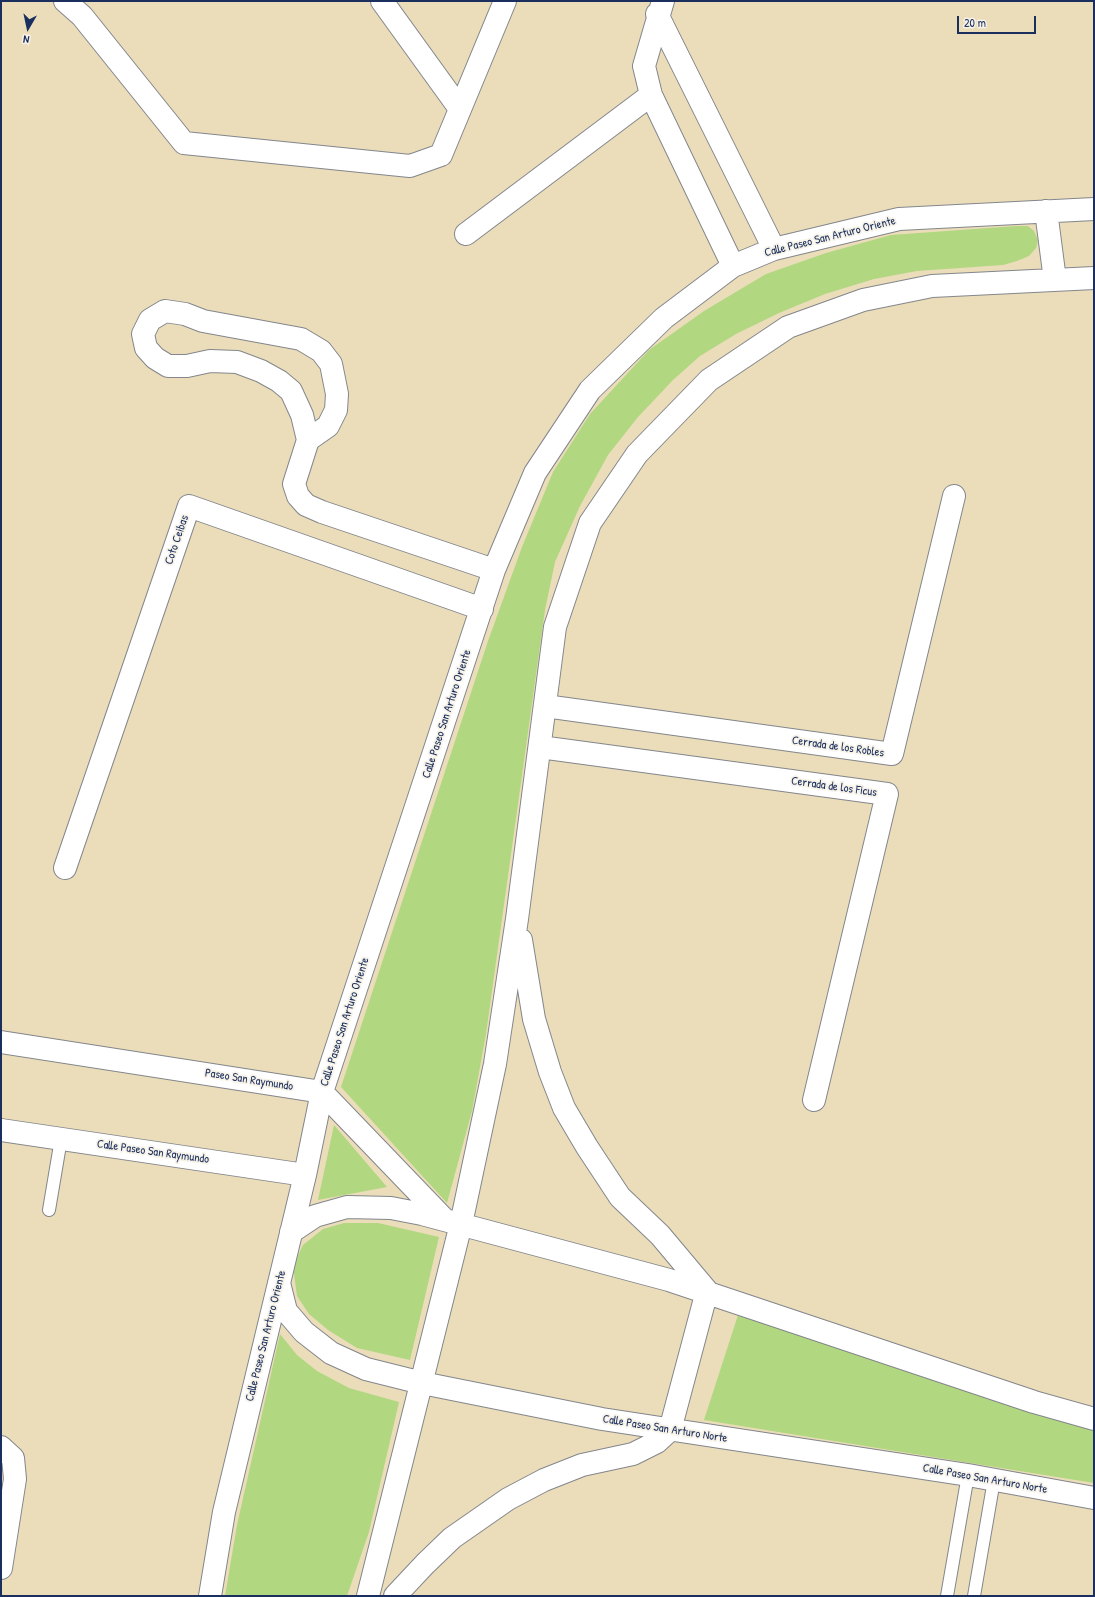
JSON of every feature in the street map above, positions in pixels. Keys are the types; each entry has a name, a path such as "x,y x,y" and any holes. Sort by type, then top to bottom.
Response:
{"street":[{"path":"65,1 82,16 184,143 410,166 441,154 505,1"},
{"path":"382,1 460,109"},
{"path":"660,8 644,66 650,95 733,266"},
{"path":"660,8 774,249"},
{"path":"466,234 650,95"},
{"name":"Calle Paseo San Arturo Oriente","path":"210,1596 224,1512 305,1175 322,1092 494,570 535,473 590,390 664,318 733,266 774,249 898,219 1094,208"},
{"path":"1046,211 1055,280"},
{"path":"368,1596 422,1383 453,1222 495,1064 517,919 555,627 590,523 637,454 709,380 788,327 863,300 932,286 1094,278"},
{"path":"308,440 328,426 336,410 336,394 331,364 321,351 302,339 202,322 178,313 166,311 150,320 144,334 146,348 155,358 168,366 187,366 210,361 237,362 279,380 291,391 298,402 308,440 294,484 298,496 306,505 322,512 494,570"},
{"name":"Cerrada de los Robles","path":"545,706 892,754 954,496"},
{"name":"Coto Ceibas","path":"65,868 189,506 482,609"},
{"name":"Cerrada de los Ficus","path":"540,746 887,794 814,1100"},
{"path":"517,919 534,1018 550,1072 564,1108 587,1147 620,1197 660,1235 707,1291"},
{"name":"Paseo San Raymundo","path":"1,1042 322,1092"},
{"path":"322,1092 453,1222"},
{"name":"Calle Paseo San Raymundo","path":"1,1130 305,1175"},
{"path":"291,1232 315,1216 347,1207 391,1208 453,1222 707,1291 1034,1402 1094,1419"},
{"name":"Calle Paseo San Arturo Norte","path":"279,1282 286,1310 304,1332 331,1353 366,1369 422,1383 602,1419 968,1475 1094,1498"},
{"path":"395,1596 452,1538 508,1499 544,1480 582,1466 633,1454 657,1442 670,1430 707,1291"},
{"path":"1,1447 12,1458 15,1479 1,1568"}],"lane":[{"path":"49,1210 61,1139"},
{"path":"947,1596 968,1475"},
{"path":"974,1596 994,1480"}],"green space":[{"path":"1028,226 1034,231 1038,240 1036,248 1029,256 1017,261 1003,265 917,271 874,279 825,294 779,313 736,334 700,356 673,380 638,417 608,455 580,506 555,562 545,610 486,1034 472,1111 447,1203 341,1087 488,641 522,547 553,472 590,414 649,350 704,311 766,274 826,253 891,235"},
{"path":"334,1125 387,1187 318,1200"},
{"path":"344,1223 378,1223 439,1237 410,1360 357,1348 328,1330 309,1314 297,1296 293,1266 303,1245 323,1229"},
{"path":"738,1315 1094,1425 1094,1483 704,1420"},
{"path":"280,1334 297,1355 317,1371 349,1388 399,1402 369,1532 347,1596 225,1596 237,1525"}]}
